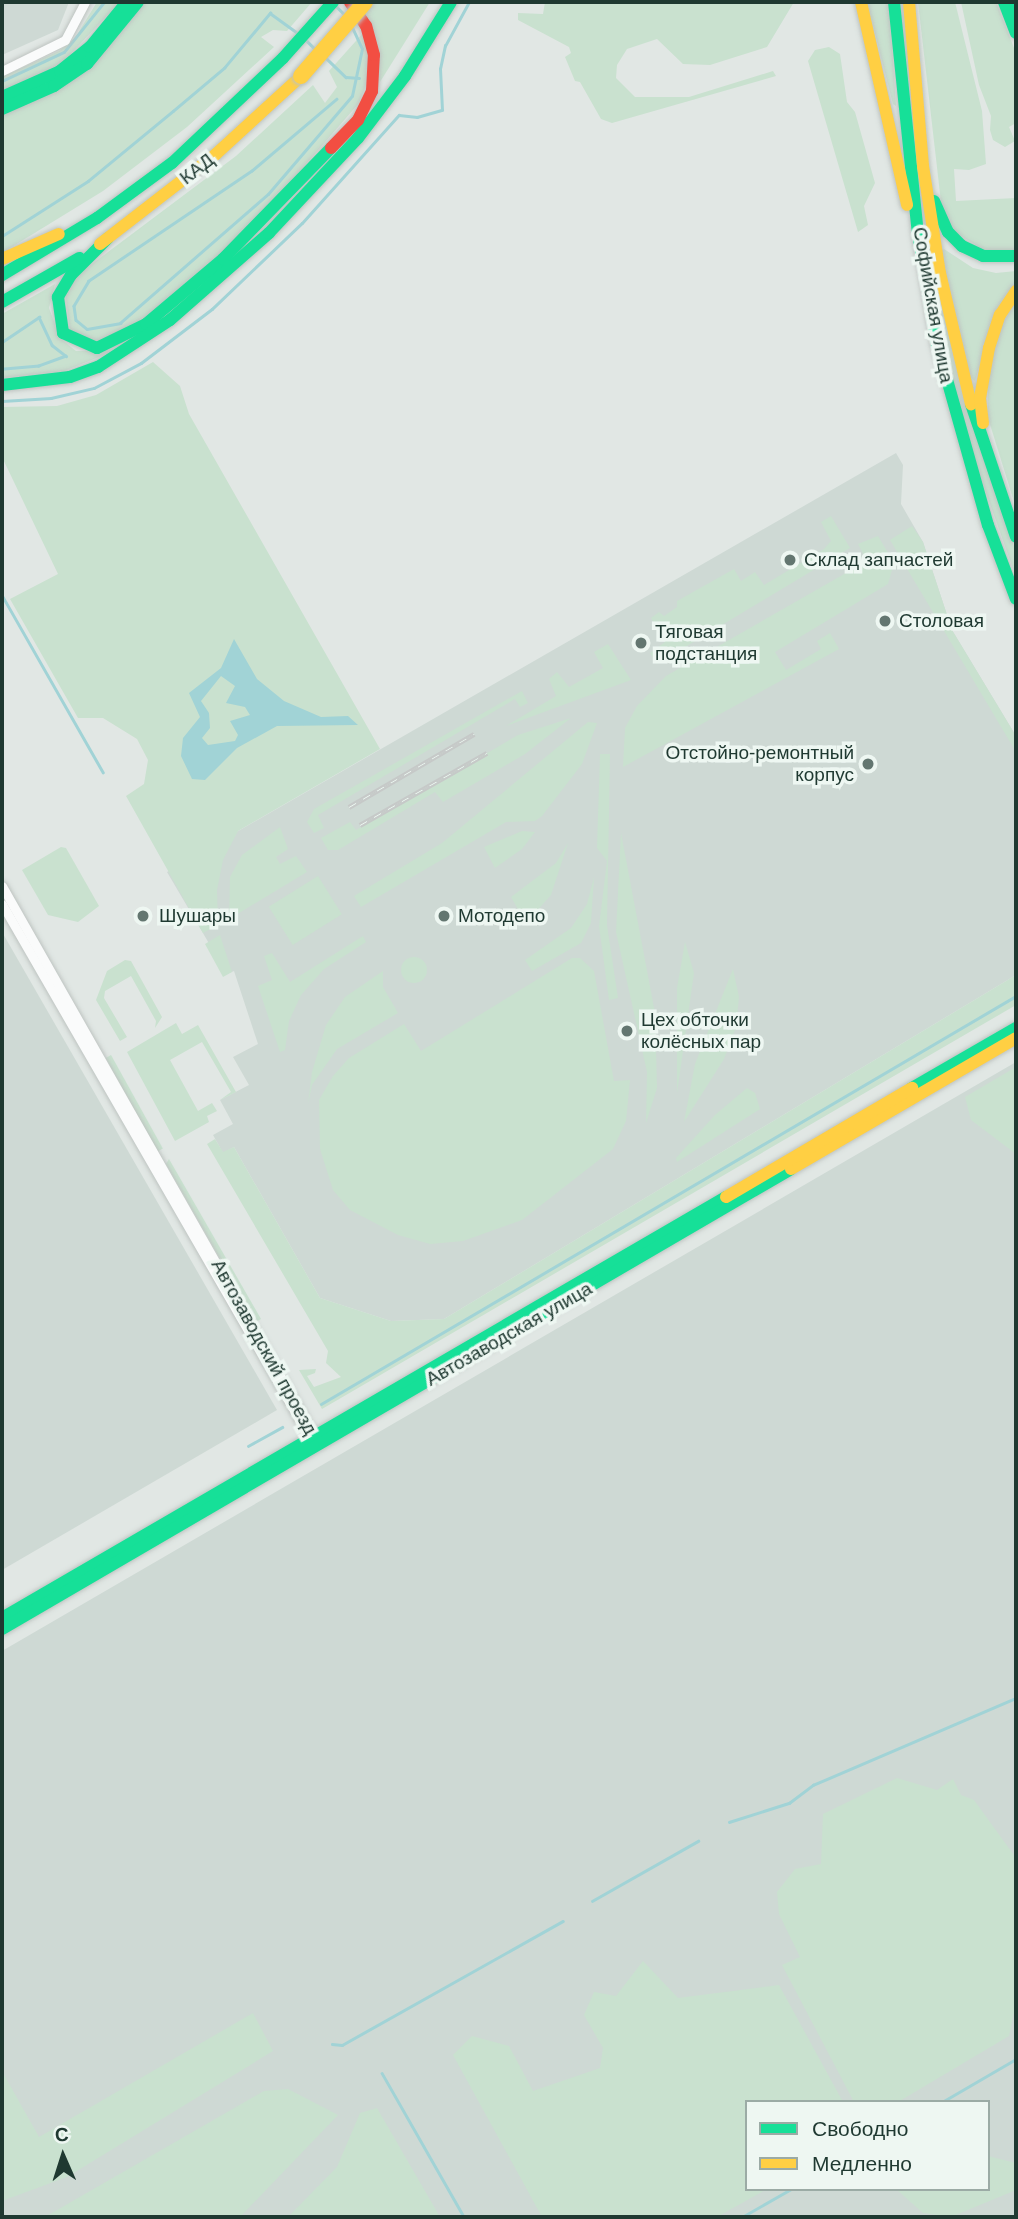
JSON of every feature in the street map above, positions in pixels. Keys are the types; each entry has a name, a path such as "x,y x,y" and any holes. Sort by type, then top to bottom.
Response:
{"main road":[{"path":"2,97 60,71 90,47 127,2"},
{"path":"2,109 54,86 87,64 138,2"},
{"name":"КАД","path":"2,275 76,231 172,163 283,58 333,2"},
{"path":"108,238 71,275 58,297 63,333 97,348 146,324 223,259 358,120 372,91 374,55 366,26 350,2"},
{"name":"КАД","path":"2,302 108,238 216,154 301,76 365,2"},
{"path":"2,385 70,377 98,367 170,320 269,233 358,138 405,76 451,2"},
{"path":"861,2 907,204 918,234"},
{"name":"Софийская улица","path":"894,2 918,234 951,406 1016,599"},
{"name":"Софийская улица","path":"909,2 923,166 958,360 991,469 1016,537"},
{"path":"1004,2 1016,33"},
{"path":"923,166 952,237 983,256 1016,256"},
{"path":"2,258 50,235 76,231"},
{"path":"991,469 981,413 982,384 994,329 1016,291"},
{"name":"Автозаводская улица","path":"2,1629 315,1440 1016,1028"},
{"name":"Автозаводская улица","path":"2,1618 1016,1038"}],"street":[{"path":"2,71 65,40 85,2"},
{"name":"Автозаводский проезд","path":"2,886 315,1440"},
{"name":"Автозаводский проезд","path":"2,904 315,1440"}],"shaded area":[{"path":"2,2 69,2 58,30 2,55"},
{"path":"896,453 903,465 901,504 923,542 952,630 1016,736 1016,975 444,1319 391,1321 320,1298 234,1147 223,1153 213,1135 233,1124 220,1100 249,1085 233,1057 258,1044 234,971 227,974 167,872"},
{"path":"2,932 277,1410 2,1570"},
{"path":"1016,1062 1016,2217 2,2217 2,1651"}],"green space":[{"path":"97,2 120,2 59,66 2,93 2,77 59,51 75,38"},
{"path":"145,2 312,2 287,31 273,30 261,37 274,47 187,127 103,191 2,253 2,115"},
{"path":"356,2 430,2 380,82"},
{"path":"545,2 794,2 767,47 710,65 683,64 657,39 627,49 617,65 616,78 635,97 689,97 773,71 776,76 612,123 601,119 580,82 575,81 565,57 571,53 569,47 518,20 518,13 543,14"},
{"path":"867,2 889,2 896,106 893,104"},
{"path":"918,2 955,2 982,111 986,164 969,170 954,169 956,201 1016,198 1016,250 984,250 955,232 942,211"},
{"path":"961,2 996,2 1016,53 1016,123 1009,127 1015,141 1005,147 993,140 990,130 991,116 979,85"},
{"path":"364,32 369,45 366,85 359,103 252,226 138,323 97,343 70,330 65,291 80,273 236,156 313,85 325,103 337,87 329,71"},
{"path":"829,47 840,54 847,102 855,112 875,183 864,206 868,225 858,232 808,61 815,50"},
{"path":"944,249 973,268 996,273 1016,271 1016,283 996,310 975,381 971,378 941,251"},
{"path":"933,260 961,390 1016,552 1016,577 973,456 948,359 929,261"},
{"path":"55,284 49,308 60,338 76,351 114,351 64,371 2,378 2,314"},
{"path":"1016,298 1016,508 988,418 988,378 998,330"},
{"path":"153,362 180,386 189,414 380,749 238,831 223,860 217,890 218,925 203,933 126,796 144,784 148,760 137,739 103,718 78,718 10,599 58,574 2,457 2,407 57,406 96,395"},
{"path":"831,516 850,548 657,664 650,653 665,642 651,618 659,612 664,616 677,607 677,601 734,569 741,581 755,572 764,585 824,549 831,541 821,522"},
{"path":"912,526 923,542 952,630 1016,736 1016,752 890,540"},
{"path":"878,536 894,563 888,584 775,652 786,670 821,649 817,641 830,633 839,649 623,767 625,728 637,706 666,676 867,561 858,544"},
{"path":"608,644 631,680 506,726 556,696 549,679 557,672 569,687 603,668 594,652"},
{"path":"522,691 528,703 520,707 515,699 318,815 324,828 314,833 307,822 314,809"},
{"path":"571,718 525,754 443,802 435,792 338,850 328,850 321,838 350,822 356,830 518,735"},
{"path":"588,722 597,723 582,764 542,816 535,821 506,822 361,907 354,896 442,843"},
{"path":"600,754 610,754 607,925 618,998 609,1000 599,926 607,861 597,848"},
{"path":"280,827 288,849 276,857 280,864 296,856 307,872 229,919 230,877 242,855"},
{"path":"522,831 535,832 522,849 495,868 484,847"},
{"path":"621,833 655,1013 657,1088 646,1123 647,1072 616,932"},
{"path":"568,843 551,895 526,923 511,897 556,863"},
{"path":"61,847 66,848 99,906 78,922 48,915 22,870"},
{"path":"318,876 342,914 293,945 269,907"},
{"path":"594,877 591,923 581,943 532,971 525,960 571,928 587,904"},
{"path":"220,935 232,972 223,977 205,944"},
{"path":"363,936 366,942 324,969 301,995 289,1021 285,1050 280,1052 258,986 272,980 264,956 272,953 290,982"},
{"path":"685,942 694,973 677,1093 677,988"},
{"path":"414,957 423,961 427,970 423,979 414,983 405,979 401,970 405,961"},
{"path":"572,958 580,958 594,971 614,1081 630,1080 626,1121 613,1149 522,1220 463,1241 430,1244 398,1235 350,1210 333,1190 320,1149 319,1100 333,1076 349,1058 404,1024 421,1051"},
{"path":"125,960 131,961 162,1017 155,1028 156,1021 131,976 105,991 104,998 127,1037 120,1041 96,1000 107,971"},
{"path":"733,969 739,997 736,1027 724,1059 684,1122 695,1064"},
{"path":"383,971 383,987 398,1013 337,1049 312,1085 308,1104 312,1072 326,1025 345,997"},
{"path":"1016,975 1016,1005 322,1409 299,1370 316,1369 315,1373 307,1376 314,1387 341,1377 326,1363 328,1351 207,1144 215,1139 223,1152 234,1147 320,1298 391,1321 444,1319"},
{"path":"176,1023 182,1034 198,1025 236,1092 220,1100 231,1092 202,1042 170,1060 198,1111 212,1103 217,1111 207,1116 209,1122 175,1141 127,1052"},
{"path":"111,1055 163,1149 158,1151 106,1058"},
{"path":"1016,1067 1016,1154 971,1120 965,1097"},
{"path":"747,1088 755,1093 760,1109 677,1162 676,1158 715,1115"},
{"path":"169,1159 261,1319 256,1322 166,1164"},
{"path":"897,1778 937,1790 953,1779 961,1795 974,1800 1016,1858 1016,2003 1009,2036 901,2100 853,2100 782,1965 800,1957 779,1914 777,1892 795,1869 821,1864 823,1814"},
{"path":"643,1961 678,1998 779,1985 842,2100 745,2100 745,2191 763,2191 717,2217 542,2217 453,2055 472,2036 509,2046 533,2091 600,2068 603,2048 584,2015 594,1992 616,1996"},
{"path":"253,2013 273,2051 67,2177 2,2201 2,2071 39,2137"},
{"path":"288,2089 338,2115 240,2217 45,2217 264,2091"},
{"path":"377,2108 440,2217 288,2217 337,2167 360,2113"},
{"path":"990,2156 1016,2163 1016,2190 951,2217 923,2213 898,2191 990,2191"}],"water":[{"path":"234,639 257,679 284,701 321,717 348,716 358,725 277,726 237,748 205,780 192,779 181,756 183,738 200,717 189,693 221,668","holes":["221,676 235,686 226,703 245,707 250,715 230,721 238,735 235,741 208,745 202,738 210,728 209,713 201,701"]}],"waterway":[{"path":"2,81 64,52 104,2"},
{"path":"2,401 51,398 94,388 141,363 212,309 302,223 399,115 417,117 442,110 440,69 445,46 469,2"},
{"path":"336,6 346,16"},
{"path":"2,236 88,181 173,111 224,68 270,13 296,32"},
{"path":"337,99 252,171 89,281 74,306 76,320 87,329 120,323 268,194 352,96 362,49 351,25"},
{"path":"307,41 317,51"},
{"path":"325,57 346,77 359,78"},
{"path":"2,342 39,317 52,345 66,356 39,366 2,369"},
{"path":"2,595 103,772"},
{"path":"321,1404 1016,996"},
{"path":"248,1446 282,1427"},
{"path":"729,1822 789,1803 813,1785 1016,1698"},
{"path":"592,1901 698,1841"},
{"path":"332,2044 342,2045 563,1921"},
{"path":"945,2100 1016,2059"},
{"path":"382,2073 464,2217"},
{"path":"742,2217 788,2191"}],"railway":[{"path":"349,807 474,734"},
{"path":"360,825 487,753"}],"traffic: fast":[{"path":"2,97 60,71 90,47 127,2"},
{"path":"2,109 54,86 87,64 138,2"},
{"path":"2,275 97,218 172,163 283,58 333,2"},
{"path":"2,385 70,377 98,367 170,320 269,233 358,138 405,76 451,2"},
{"path":"894,2 918,234 937,344 988,525 1016,599"},
{"path":"1004,2 1016,33"},
{"path":"1015,2 1016,6"},
{"path":"108,238 71,275 58,297 63,333 97,348 146,324 223,259 331,148"},
{"path":"934,201 948,232 962,246 983,256 1016,256"},
{"path":"2,302 79,258"},
{"path":"971,404 1016,537"},
{"path":"912,1088 1016,1028"},
{"path":"2,1629 791,1169"},
{"path":"2,1618 726,1197"}],"traffic: slow":[{"path":"301,76 365,2"},
{"path":"861,2 907,205"},
{"path":"909,2 923,166 940,273 971,404"},
{"path":"100,244 216,154 301,76"},
{"path":"2,259 59,234"},
{"path":"983,423 980,398 989,348 1000,315 1016,291"},
{"path":"791,1169 1016,1038"},
{"path":"726,1197 912,1088"}],"traffic: jam":[{"path":"331,148 358,120 372,91 374,55 366,26 350,2"}],"place":[{"name":"Склад запчастей","path":"790,560"},
{"name":"Столовая","path":"885,621"},
{"name":"Тяговая подстанция","path":"641,643"},
{"name":"Отстойно-ремонтный корпус","path":"868,764"},
{"name":"Шушары","path":"143,916"},
{"name":"Мотодепо","path":"444,916"},
{"name":"Цех обточки колёсных пар","path":"627,1031"}]}
